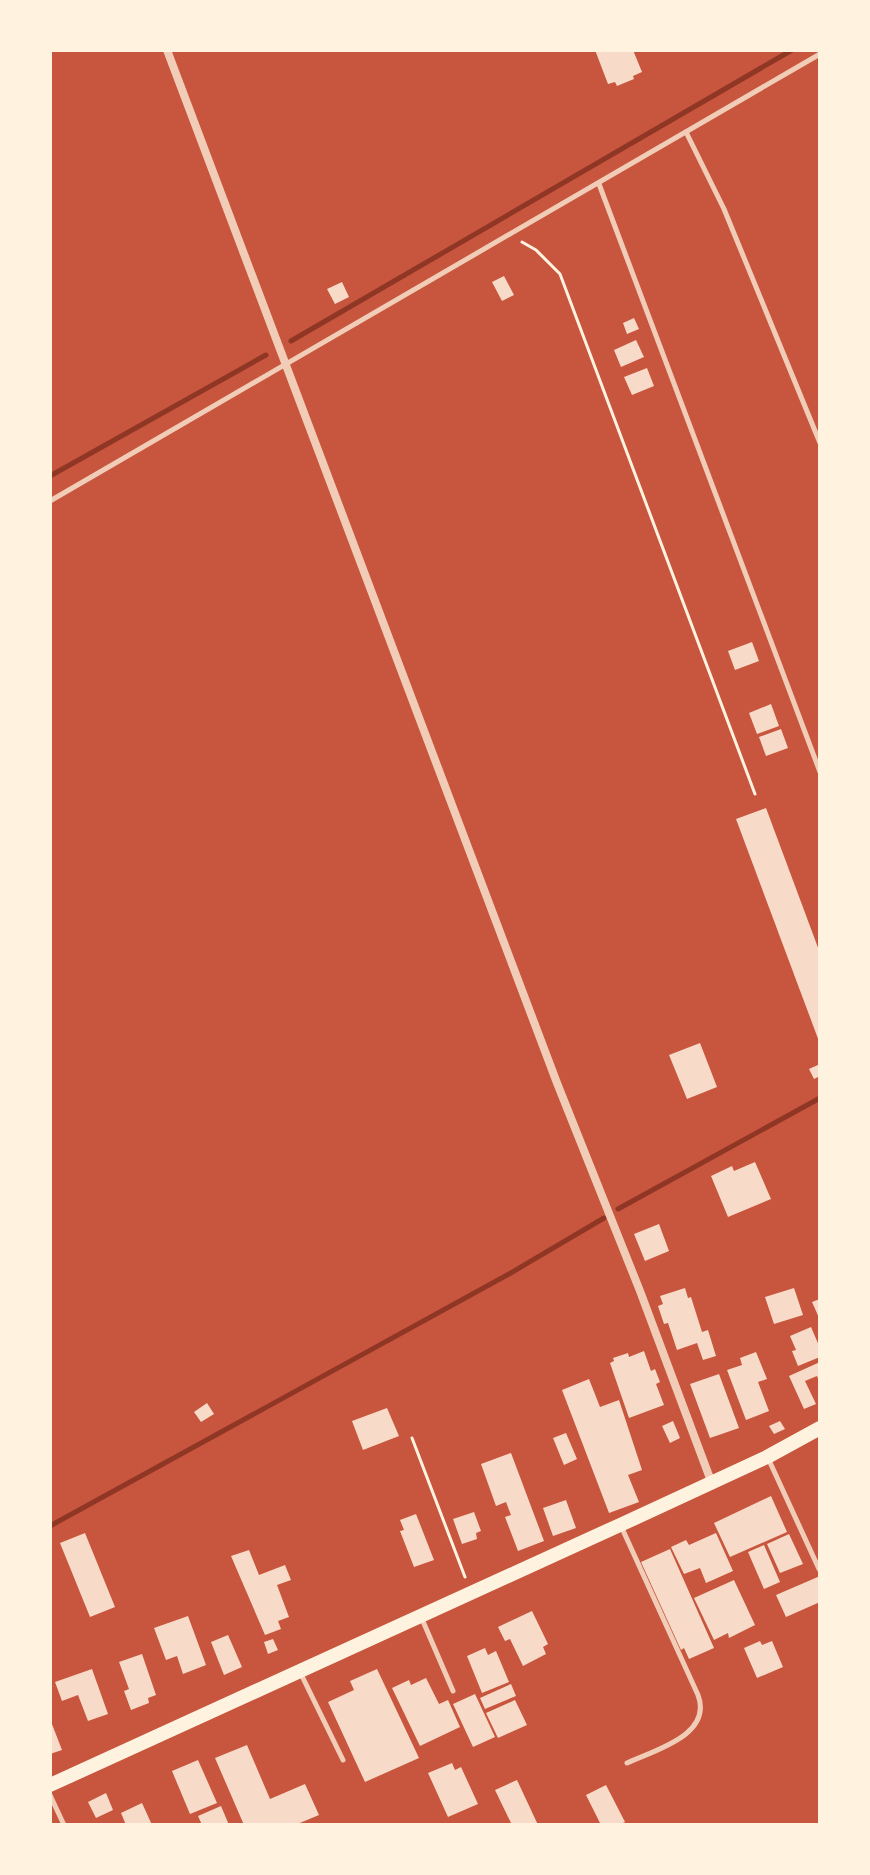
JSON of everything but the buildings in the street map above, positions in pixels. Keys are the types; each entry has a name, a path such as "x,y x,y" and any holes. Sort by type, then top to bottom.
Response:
{"main road":[{"path":"50,1785 767,1457 820,1428"}],"street":[{"path":"167,50 557,1083 711,1481"}],"lane":[{"path":"50,501 820,54"},
{"path":"686,132 724,209 820,443"},
{"path":"599,184 820,772"},
{"path":"767,1457 819,1569"},
{"path":"620,1525 698,1695 702,1712 695,1727 688,1733 627,1763"},
{"path":"421,1615 453,1691"},
{"path":"299,1670 343,1760"},
{"path":"50,1795 64,1825"}],"path":[{"path":"508,233 536,250 560,274 755,794"},
{"path":"412,1438 471,1591"}],"waterway":[{"path":"291,341 792,50"},
{"path":"50,476 266,355"},
{"path":"618,1209 820,1098"},
{"path":"50,1526 509,1274 604,1218"}]}
